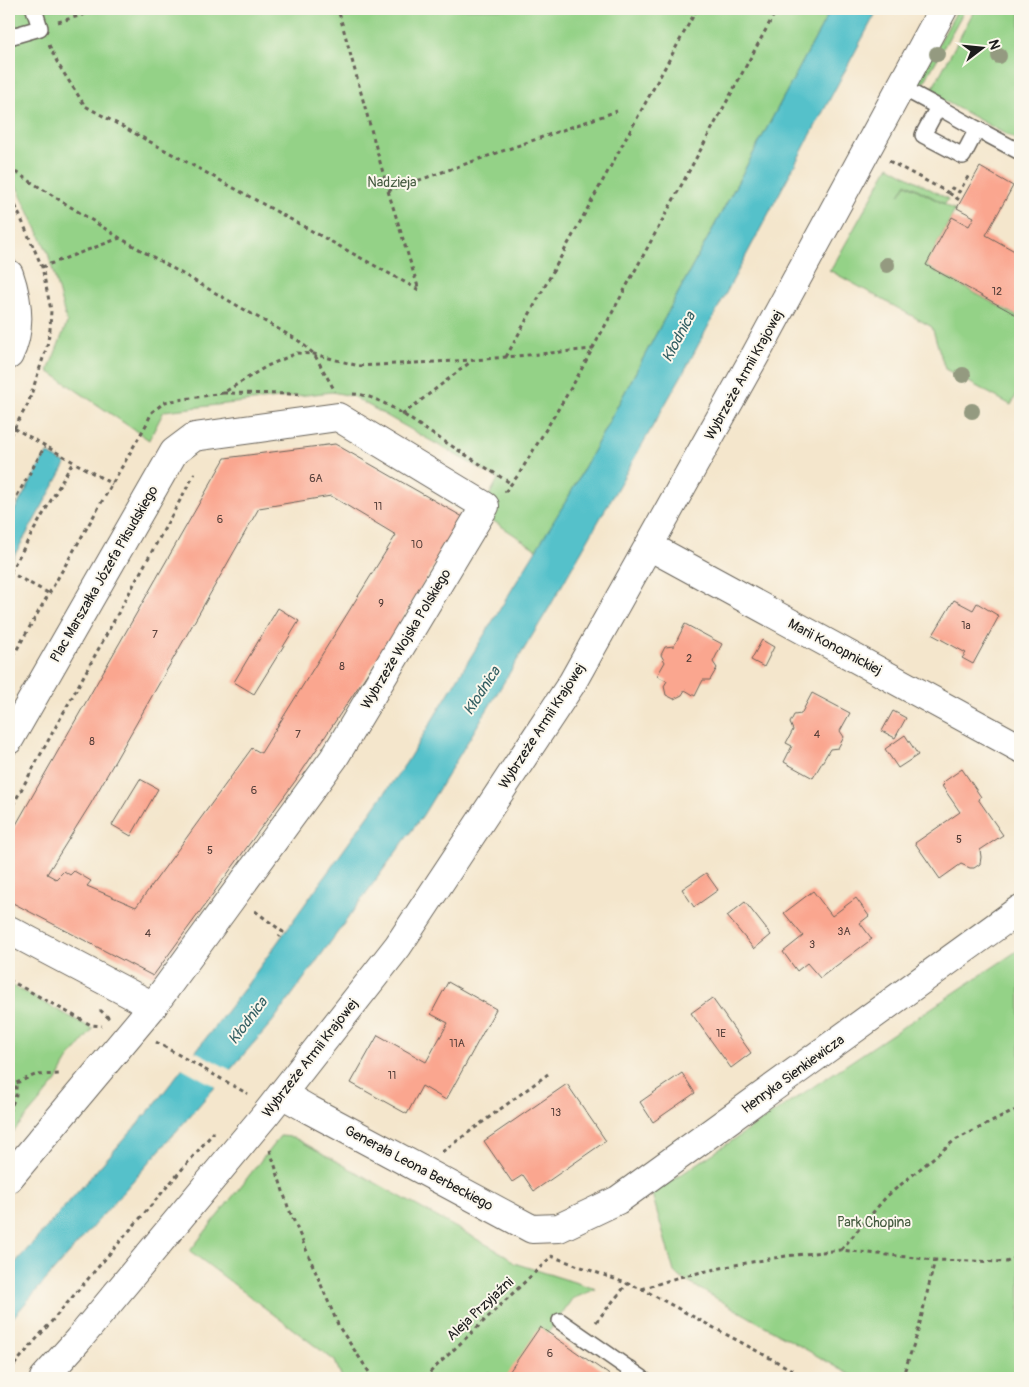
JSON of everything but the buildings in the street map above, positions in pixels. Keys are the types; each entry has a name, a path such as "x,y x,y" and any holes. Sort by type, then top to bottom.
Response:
{"street":[{"name":"Wybrzeże Armii Krajowej","path":"44,1378 104,1310 282,1094 398,946 572,683 756,354 942,9"},
{"path":"9,274 15,291 18,312 16,333 9,355"},
{"name":"Plac Marszałka Józefa Piłsudskiego","path":"9,740 174,452 194,437 338,417 485,506"},
{"name":"Wybrzeże Wojska Polskiego","path":"153,1006 334,758 485,506"},
{"name":"Marii Konopnickiej","path":"649,546 1020,748"},
{"name":"Henryka Sienkiewicza","path":"559,1228 618,1200 1020,909"},
{"path":"9,930 153,1006 9,1178"},
{"name":"Generała Leona Berbeckiego","path":"282,1094 532,1229 559,1228"}],"lane":[{"path":"9,37 40,28 34,9"},
{"path":"901,87 1020,152"},
{"path":"938,107 923,135 964,156 977,129"},
{"path":"560,1321 642,1378"}],"path":[{"path":"103,9 40,28 58,64 85,106 419,290 388,191 338,9"},
{"path":"506,357 697,9"},
{"path":"485,506 499,498 512,484 574,383 777,9"},
{"path":"388,191 617,111"},
{"path":"9,168 120,238 299,340 314,354 336,394"},
{"path":"949,193 961,201"},
{"path":"42,267 120,238"},
{"path":"9,663 152,412 165,402 223,393 267,366 297,353 314,354 359,366 474,360 593,348"},
{"path":"402,414 474,360"},
{"path":"9,437 28,404 40,366"},
{"path":"14,428 112,484"},
{"path":"9,510 45,446"},
{"path":"50,594 9,572 73,462"},
{"path":"9,812 198,468"},
{"path":"260,914 283,932 280,938"},
{"path":"9,980 91,1025 106,1025"},
{"path":"94,1034 99,1026"},
{"path":"163,1045 247,1093 241,1100"},
{"path":"9,1086 35,1075 63,1074"},
{"path":"436,1157 548,1074"},
{"path":"9,1112 16,1095 16,1082"},
{"path":"841,1250 887,1196 955,1140 1020,1108"},
{"path":"9,1370 216,1129"},
{"path":"268,1142 288,1207 339,1327 373,1378"},
{"path":"642,1289 679,1277 735,1265 786,1256 841,1250 935,1260 1006,1262 1020,1256"},
{"name":"Aleja Przyjaźni","path":"424,1378 552,1256 627,1284"},
{"path":"902,1378 917,1335 935,1260"},
{"path":"584,1338 627,1284 642,1289 807,1378"}],"green space":[{"name":"Nadzieja","path":"9,9 831,9 569,496 537,550 489,518 490,494 498,479 352,396 332,392 164,411 149,440 48,371 67,323 48,253 9,170"},
{"path":"958,9 965,9 921,88 920,80 924,70"},
{"path":"975,9 1020,9 1020,142 930,93"},
{"path":"889,166 948,199 945,204 906,183 899,195 906,184 955,210 926,266 1020,318 1020,347 1018,348 1020,353 1020,388 1011,405 945,369 932,327 829,270 832,268"},
{"name":"Park Chopina","path":"1020,949 1020,1378 856,1378 679,1277 674,1272 652,1194"},
{"path":"9,984 93,1029 67,1061 57,1081 9,1137"},
{"path":"280,1136 293,1137 507,1256 514,1263 596,1289 572,1299 551,1329 509,1378 497,1378 488,1372 483,1378 342,1378 335,1361 190,1251"}],"water":[{"name":"Kłodnica","path":"831,9 878,9 687,366 549,608 423,815 273,1021 9,1322 9,1270 154,1105 244,989 406,763 569,496"},
{"path":"47,453 66,464 9,565 9,520"}],"pier":[{"path":"193,1050 233,1071 218,1088 180,1067"}]}
